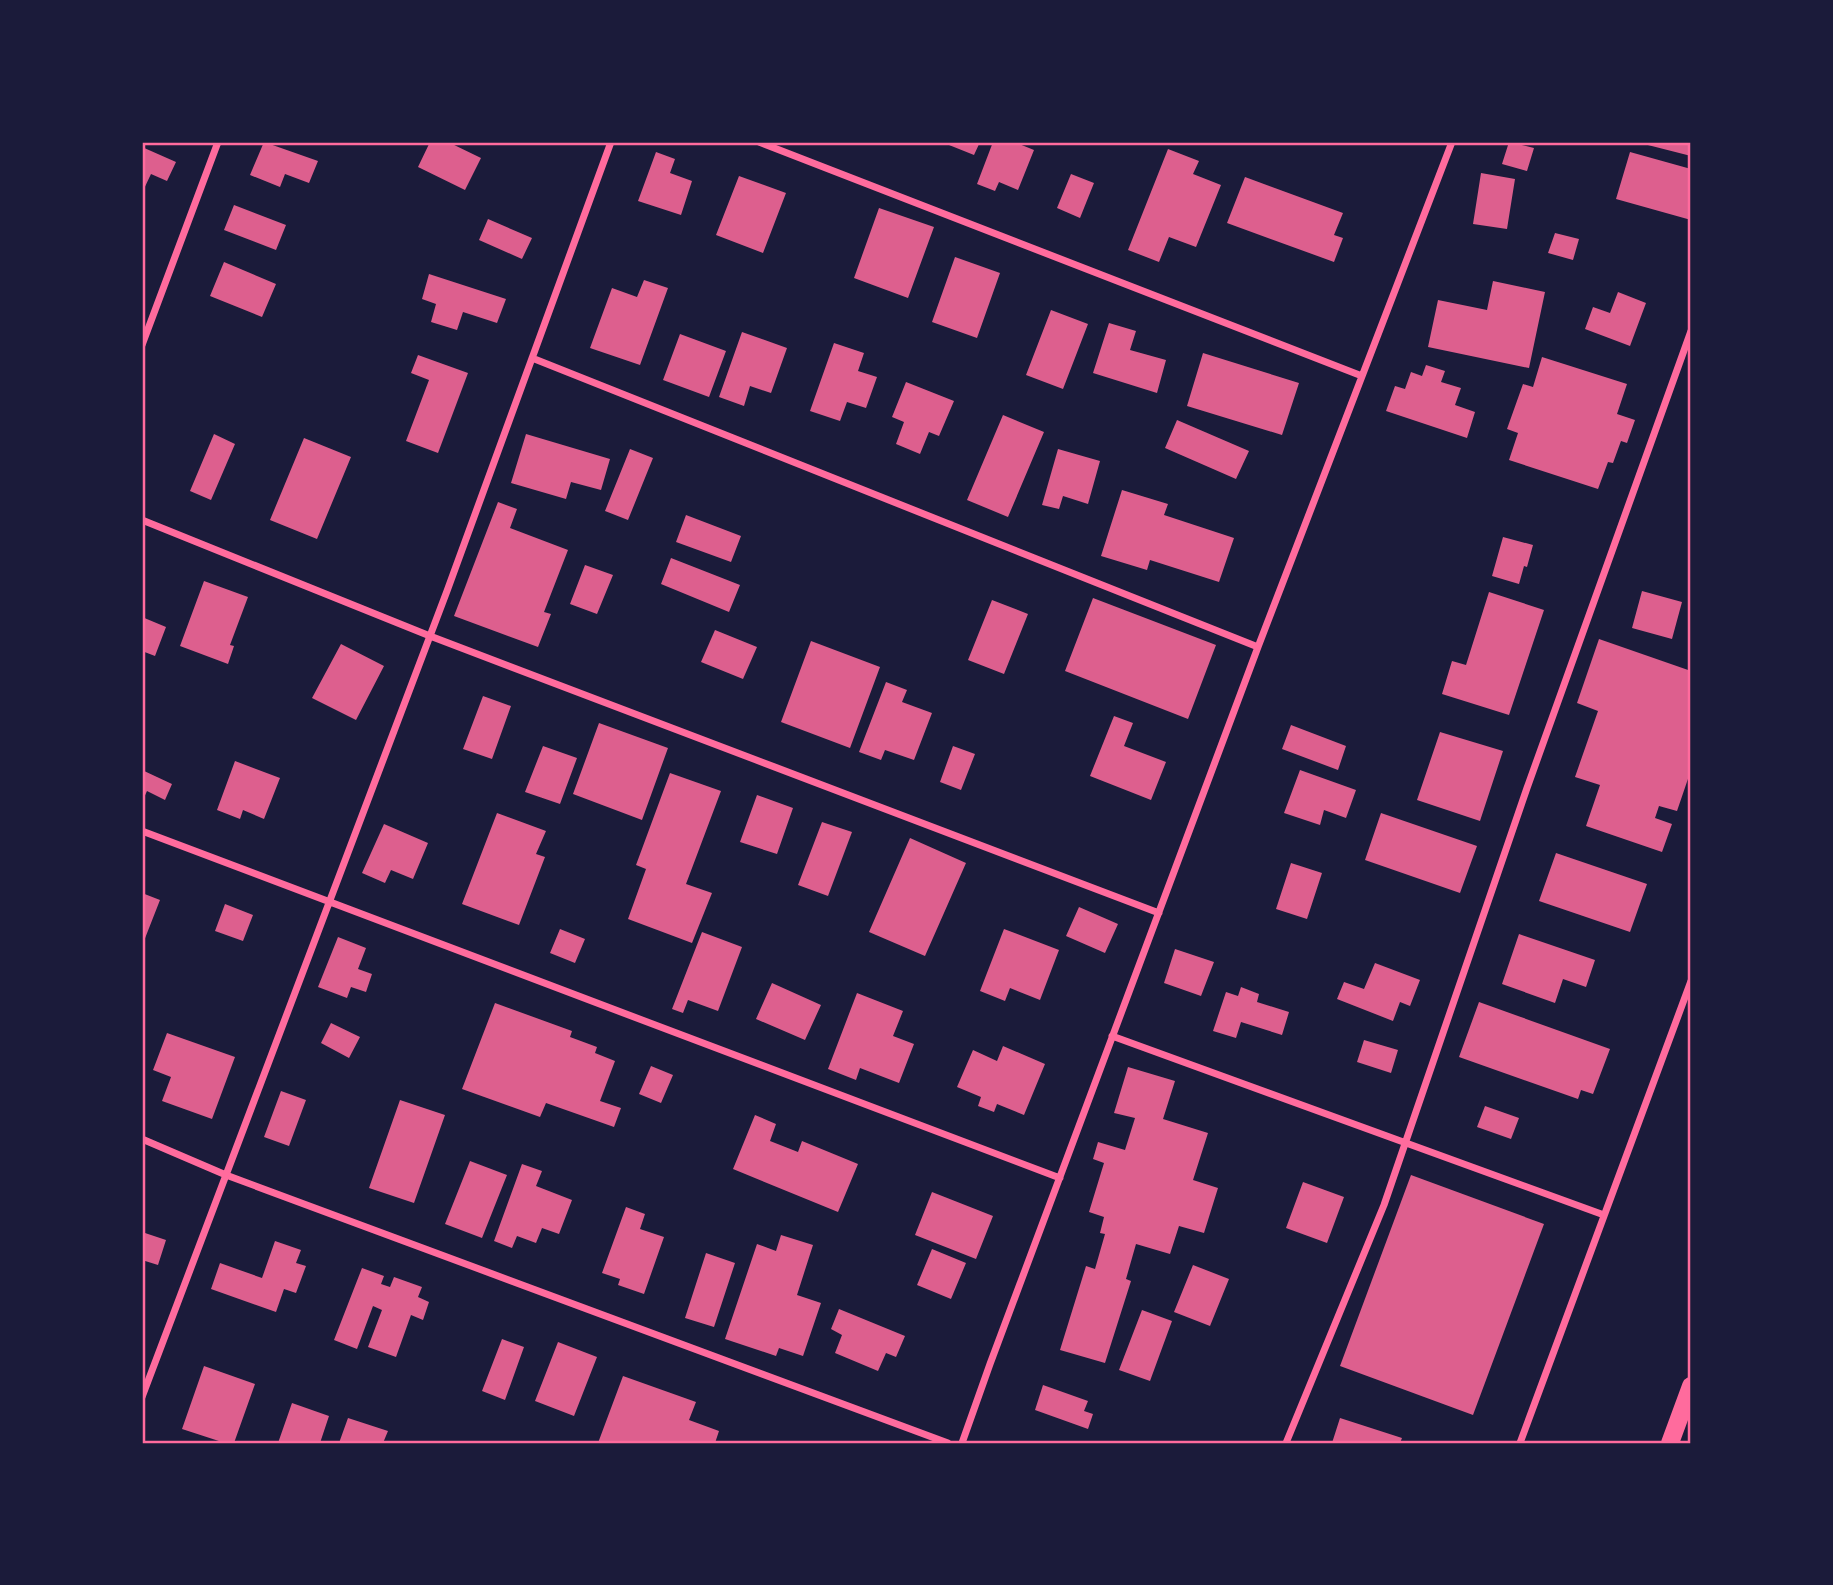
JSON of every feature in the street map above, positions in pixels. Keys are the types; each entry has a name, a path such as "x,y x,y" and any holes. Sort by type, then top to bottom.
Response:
{"main road":[{"path":"1670,1443 1691,1386"}],"street":[{"path":"142,345 218,142"},
{"path":"142,1397 430,636 611,142"},
{"path":"759,142 1362,376"},
{"path":"962,1443 1258,647 1452,142"},
{"path":"1286,1443 1384,1205 1527,788 1691,331"},
{"path":"532,358 1258,647"},
{"path":"142,520 430,636 1159,913"},
{"path":"142,831 1060,1178"},
{"path":"1520,1443 1691,981"},
{"path":"1112,1037 1604,1215"},
{"path":"142,1139 226,1175 948,1443"}],"building":[{"path":"264,142 318,161 309,183 285,174 280,187 250,175"},
{"path":"430,142 448,142 481,158 465,190 418,167"},
{"path":"951,142 980,142 974,155 949,145"},
{"path":"993,142 1014,142 1034,150 1018,190 999,182 995,191 977,184"},
{"path":"1509,142 1534,148 1527,171 1502,164"},
{"path":"1691,142 1691,156 1640,143"},
{"path":"142,147 176,162 167,181 151,174 142,193"},
{"path":"1168,149 1199,161 1193,174 1221,185 1196,247 1169,237 1159,262 1128,250"},
{"path":"656,152 675,159 670,173 692,181 681,215 638,201"},
{"path":"1630,152 1691,169 1691,220 1616,199"},
{"path":"1481,173 1515,179 1507,229 1473,224"},
{"path":"1071,174 1094,183 1080,218 1057,208"},
{"path":"739,176 786,193 763,253 716,235"},
{"path":"1245,177 1343,213 1334,235 1343,238 1334,262 1227,223"},
{"path":"234,205 286,225 276,250 224,230"},
{"path":"879,208 934,227 908,298 854,278"},
{"path":"488,219 532,238 522,259 479,240"},
{"path":"1555,233 1579,239 1573,260 1548,253"},
{"path":"955,257 1000,273 977,338 932,322"},
{"path":"224,262 276,284 262,317 210,296"},
{"path":"429,274 506,299 497,323 463,312 457,330 431,322 436,304 422,299"},
{"path":"644,280 668,288 640,365 590,348 612,288 637,297"},
{"path":"1493,281 1545,292 1529,368 1428,347 1438,300 1487,310"},
{"path":"1618,292 1646,303 1630,346 1585,329 1593,307 1610,313"},
{"path":"1051,310 1088,324 1063,389 1026,375"},
{"path":"1109,323 1136,331 1130,350 1166,360 1157,393 1093,373"},
{"path":"742,332 787,348 771,393 750,386 744,406 719,397"},
{"path":"680,334 726,351 709,397 663,380"},
{"path":"834,343 864,353 858,371 877,377 866,408 847,402 840,421 810,411"},
{"path":"1203,353 1299,383 1282,435 1187,406"},
{"path":"418,355 468,373 438,453 406,441 429,380 411,373"},
{"path":"1542,357 1627,384 1617,414 1635,420 1627,443 1621,441 1613,463 1608,462 1598,489 1509,460 1518,433 1507,429 1523,384 1533,387"},
{"path":"1426,365 1445,371 1441,382 1461,388 1455,405 1475,412 1467,438 1386,411 1395,386 1405,389 1411,372 1422,376"},
{"path":"906,382 954,401 939,436 929,432 920,454 896,444 904,422 892,417"},
{"path":"1003,415 1044,432 1008,517 967,500"},
{"path":"1177,420 1249,451 1236,479 1165,448"},
{"path":"214,434 235,444 211,500 190,491"},
{"path":"526,434 610,459 601,490 571,482 566,499 511,483"},
{"path":"304,438 351,457 317,539 270,520"},
{"path":"630,449 653,458 628,520 605,511"},
{"path":"1058,449 1100,461 1088,504 1063,496 1059,509 1042,505"},
{"path":"1122,490 1168,504 1164,515 1234,538 1219,582 1150,560 1147,570 1101,556"},
{"path":"498,502 517,509 510,528 568,550 544,612 551,614 538,647 454,616"},
{"path":"686,515 741,536 731,562 676,542"},
{"path":"1503,537 1533,545 1519,584 1492,576"},
{"path":"671,558 740,585 729,612 661,584"},
{"path":"585,565 613,575 597,614 570,604"},
{"path":"204,581 248,597 230,645 234,646 228,664 180,646"},
{"path":"1642,591 1682,602 1672,639 1632,628"},
{"path":"1489,592 1544,610 1509,715 1442,694 1452,661 1466,665"},
{"path":"1093,598 1216,645 1188,719 1065,671"},
{"path":"992,600 1028,614 1004,674 968,660"},
{"path":"142,617 166,627 155,656 142,651"},
{"path":"715,630 757,647 743,679 701,662"},
{"path":"1599,639 1691,671 1691,770 1677,811 1659,806 1655,818 1672,824 1662,852 1586,826 1600,785 1575,777 1598,711 1577,703"},
{"path":"811,641 880,667 850,748 781,722"},
{"path":"341,644 384,666 356,720 312,698"},
{"path":"886,682 907,690 902,702 932,713 914,760 885,750 881,760 859,752"},
{"path":"483,696 511,706 492,759 463,749"},
{"path":"1114,716 1133,723 1124,746 1166,762 1151,800 1090,776"},
{"path":"599,723 668,748 642,820 573,794"},
{"path":"1291,725 1346,746 1338,770 1282,749"},
{"path":"1440,732 1503,751 1480,821 1417,800"},
{"path":"543,746 577,758 560,804 525,792"},
{"path":"953,746 975,754 961,790 940,782"},
{"path":"235,761 280,778 264,819 243,810 240,819 217,810"},
{"path":"142,770 172,784 165,800 147,791 142,802"},
{"path":"1300,770 1356,790 1346,818 1324,810 1320,825 1284,813"},
{"path":"670,773 721,791 686,884 712,893 692,943 628,919 646,869 636,865"},
{"path":"757,795 793,808 777,854 740,842"},
{"path":"497,813 546,831 536,854 545,857 519,925 462,904"},
{"path":"1381,813 1477,846 1460,893 1365,860"},
{"path":"822,822 852,832 828,896 798,885"},
{"path":"384,824 428,843 413,879 391,870 385,883 362,873"},
{"path":"910,838 966,863 925,956 869,932"},
{"path":"1556,853 1647,884 1630,932 1539,901"},
{"path":"1291,863 1322,873 1307,919 1276,909"},
{"path":"142,893 160,900 142,946"},
{"path":"225,904 253,915 243,941 215,931"},
{"path":"1079,907 1118,924 1105,953 1066,936"},
{"path":"560,929 585,939 575,963 550,953"},
{"path":"1004,929 1059,950 1040,1000 1010,988 1005,1001 980,991"},
{"path":"702,932 742,947 718,1011 688,1000 683,1013 672,1009"},
{"path":"1519,934 1595,960 1586,987 1563,979 1555,1003 1502,984"},
{"path":"338,937 366,948 358,969 372,974 366,992 351,987 347,998 318,987"},
{"path":"1175,949 1214,962 1201,996 1164,983"},
{"path":"1375,963 1420,980 1410,1006 1400,1002 1393,1021 1337,999 1344,982 1364,989"},
{"path":"772,983 821,1005 805,1040 756,1019"},
{"path":"1241,987 1259,994 1257,1002 1289,1012 1282,1035 1241,1022 1236,1038 1213,1031 1226,992 1238,996"},
{"path":"857,993 903,1011 893,1036 914,1044 899,1083 860,1068 856,1080 828,1069"},
{"path":"1479,1002 1610,1049 1593,1094 1581,1090 1578,1099 1459,1057"},
{"path":"495,1003 572,1031 570,1037 597,1047 595,1053 615,1061 600,1101 621,1108 614,1127 546,1103 540,1117 462,1089"},
{"path":"331,1023 360,1037 349,1058 321,1043"},
{"path":"167,1033 235,1057 212,1119 162,1101 171,1077 153,1070"},
{"path":"1364,1040 1398,1050 1391,1073 1357,1062"},
{"path":"1003,1046 1045,1064 1024,1115 997,1104 994,1112 978,1106 981,1097 957,1087 973,1050 997,1061"},
{"path":"651,1066 673,1075 661,1103 639,1094"},
{"path":"1128,1067 1175,1081 1163,1119 1208,1133 1193,1180 1218,1188 1204,1233 1179,1226 1170,1254 1136,1244 1126,1279 1131,1281 1105,1363 1060,1350 1086,1266 1095,1269 1105,1234 1100,1233 1104,1217 1089,1212 1104,1163 1093,1159 1098,1142 1125,1150 1135,1118 1114,1113"},
{"path":"281,1091 306,1100 289,1146 264,1137"},
{"path":"400,1100 445,1115 414,1203 369,1188"},
{"path":"1485,1106 1519,1118 1511,1139 1477,1127"},
{"path":"755,1115 776,1124 770,1141 798,1152 802,1141 858,1164 838,1212 733,1169"},
{"path":"470,1161 507,1175 482,1238 445,1224"},
{"path":"522,1164 542,1171 536,1186 572,1200 559,1234 542,1228 536,1243 517,1236 512,1248 494,1241"},
{"path":"1411,1175 1544,1224 1473,1415 1340,1366"},
{"path":"1303,1182 1344,1197 1327,1243 1286,1228"},
{"path":"932,1192 993,1216 976,1259 915,1235"},
{"path":"626,1207 645,1214 640,1229 664,1237 644,1294 618,1285 620,1279 602,1273"},
{"path":"142,1232 166,1240 158,1265 142,1260"},
{"path":"781,1235 813,1245 797,1295 821,1303 803,1356 779,1348 776,1356 725,1339 757,1244 776,1251"},
{"path":"275,1241 301,1250 296,1263 306,1266 296,1293 284,1289 276,1312 211,1289 220,1263 262,1278"},
{"path":"932,1249 966,1263 951,1299 917,1285"},
{"path":"706,1253 735,1263 714,1327 685,1318"},
{"path":"1193,1265 1229,1279 1210,1326 1174,1312"},
{"path":"362,1268 384,1276 381,1284 390,1287 394,1277 422,1287 418,1297 429,1302 423,1320 411,1315 396,1357 368,1347 382,1310 373,1306 357,1349 334,1340"},
{"path":"839,1309 905,1336 896,1357 886,1353 878,1371 835,1353 842,1335 831,1329"},
{"path":"1142,1310 1172,1321 1150,1381 1119,1370"},
{"path":"502,1339 524,1347 505,1400 482,1391"},
{"path":"558,1342 597,1357 574,1416 535,1401"},
{"path":"204,1366 255,1384 234,1443 225,1443 182,1429"},
{"path":"623,1376 696,1402 689,1420 719,1431 715,1443 598,1443"},
{"path":"1043,1385 1088,1401 1084,1411 1093,1414 1088,1429 1035,1410"},
{"path":"292,1403 329,1416 320,1443 278,1443"},
{"path":"348,1418 388,1431 383,1443 339,1443"},
{"path":"1340,1418 1402,1438 1400,1443 1332,1443"}]}
